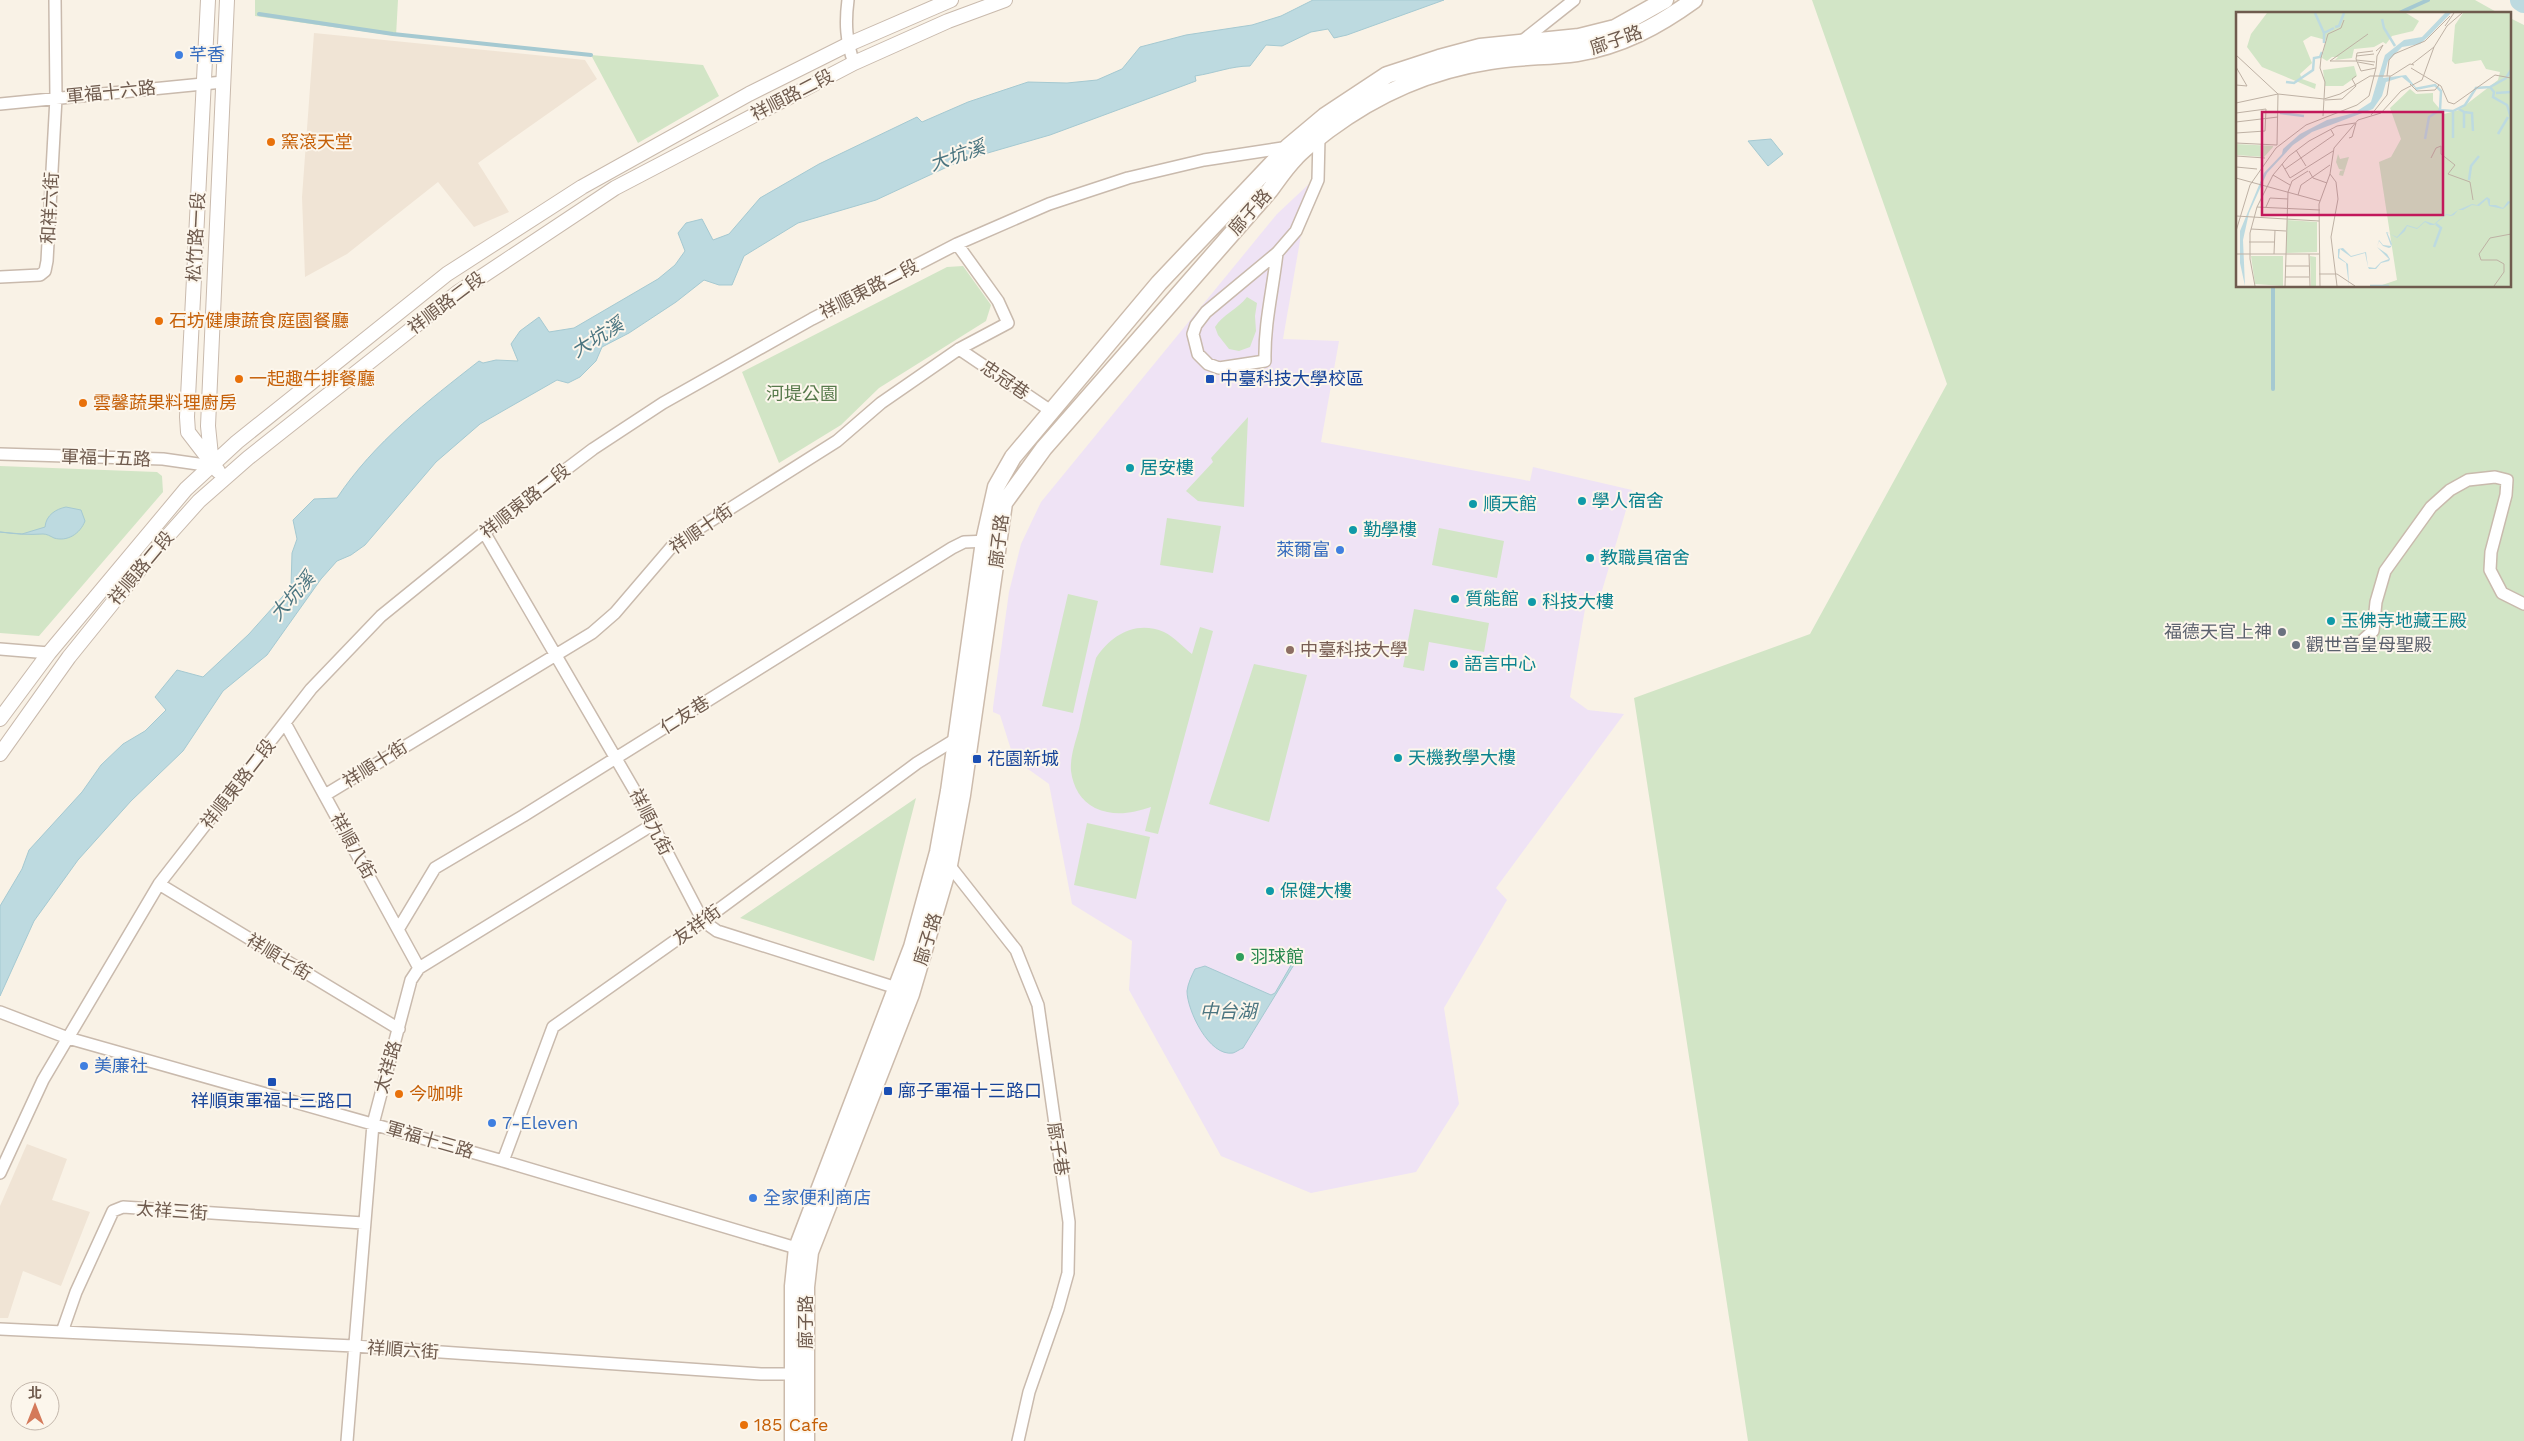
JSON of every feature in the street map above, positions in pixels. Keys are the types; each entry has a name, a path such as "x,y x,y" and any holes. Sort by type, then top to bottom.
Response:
{"main road":[{"name":"廍子路","path":"793,1441 806,1287 803,1250 905,991 949,865 962,795 992,541 996,487 1013,457 1159,283 1292,152 1387,76 1438,58 1480,48 1579,37 1615,28 1665,0"},
{"name":"廍子路","path":"1314,133 1412,81 1490,61 1577,53 1602,48 1635,36 1658,24 1694,0"},
{"name":"廍子路","path":"905,991 912,947 938,852 956,739 992,541 1004,502 1044,448 1270,190 1292,152"},
{"name":"廍子路","path":"799,1374 806,1441"}],"street":[{"name":"和祥六街","path":"0,277 40,275 45,270 56,98 55,0"},
{"name":"松竹路一段","path":"208,0 187,417 188,432 212,466 225,477"},
{"name":"松竹路一段","path":"212,466 208,426 227,0"},
{"path":"848,0 846,21 847,45 854,63"},
{"name":"祥順路二段","path":"0,719 49,653 186,489 237,442 447,274 582,187 749,94 847,45 951,0"},
{"name":"祥順路二段","path":"0,754 69,657 157,548 192,509 225,477 457,293 615,188 854,63 948,20 1005,0"},
{"path":"1522,42 1574,0"},
{"name":"軍福十六路","path":"0,104 204,82 223,82"},
{"path":"1277,252 1273,290 1264,331 1265,361 1220,368 1208,364 1195,348 1193,334 1196,325 1206,312 1277,252 1296,231 1318,180 1314,133"},
{"name":"祥順東路二段","path":"0,1173 43,1080 159,884 311,689 381,616 484,532 593,449 663,403 812,318 957,244 1049,204 1128,178 1204,160 1292,152"},
{"name":"祥順十街","path":"324,795 592,633 609,618 674,544 837,441 881,402 959,349 1008,323 998,301 957,244"},
{"name":"忠冠巷","path":"959,349 1051,411"},
{"name":"軍福十五路","path":"0,454 163,459 212,466"},
{"path":"2364,640 2373,630 2376,602 2385,571 2431,507 2450,490 2468,480 2495,477 2507,480 2506,495 2491,552 2490,570 2502,593 2524,604"},
{"name":"祥順九街","path":"484,532 616,757 703,921"},
{"name":"仁友巷","path":"398,928 434,868 952,548 964,542 992,541"},
{"path":"0,649 49,653"},
{"name":"祥順八街","path":"285,724 419,968"},
{"name":"友祥街","path":"503,1161 553,1027 703,921 917,763 956,739"},
{"path":"419,968 652,824"},
{"name":"廍子巷","path":"938,852 1016,950 1030,982 1038,1005 1069,1222 1068,1272 1058,1309 1029,1392 1018,1441"},
{"name":"祥順七街","path":"159,884 398,1029"},
{"path":"703,921 717,931 905,991"},
{"name":"太祥路","path":"346,1441 363,1223 373,1124 411,980 419,968"},
{"name":"軍福十三路","path":"0,1012 68,1038 503,1161 803,1250"},
{"name":"太祥三街","path":"62,1332 76,1292 113,1211 123,1207 363,1223"},
{"name":"祥順六街","path":"0,1329 354,1346 761,1374 799,1374"}],"shaded area":[{"path":"314,33 585,60 597,79 478,163 509,212 474,227 438,182 347,254 305,277 302,197"},
{"name":"中臺科技大學","path":"1310,183 1283,339 1339,341 1321,442 1530,481 1533,467 1632,490 1601,594 1586,603 1570,697 1588,710 1624,714 1496,888 1507,900 1444,1008 1459,1104 1416,1172 1311,1193 1221,1156 1129,990 1132,941 1072,904 1049,784 1014,759 1000,715 993,712 1009,592 1021,544 1041,502 1277,214"},
{"path":"27,1144 67,1159 52,1200 90,1212 61,1286 23,1271 8,1318 0,1318 0,1206"}],"green space":[{"path":"255,0 398,0 396,36 255,16"},
{"path":"1812,0 2475,0 2496,12 2236,12 2236,288 2512,288 2512,19 2524,25 2524,1441 1748,1441 1634,698 1810,634 1947,384"},
{"path":"591,55 703,65 719,96 638,143"},
{"name":"河堤公園","path":"963,266 991,305 986,321 879,388 841,425 779,463 742,372 947,267"},
{"path":"1247,297 1257,303 1255,316 1256,331 1250,347 1239,351 1229,349 1218,335 1215,327"},
{"path":"1248,417 1244,507 1198,501 1186,491 1213,462 1211,458"},
{"path":"0,466 157,472 162,476 163,492 39,636 0,633"},
{"path":"1167,518 1221,526 1213,573 1160,565"},
{"path":"1439,528 1504,541 1497,578 1432,565"},
{"path":"1068,594 1098,601 1073,713 1042,706"},
{"path":"1414,609 1489,623 1484,652 1429,642 1424,671 1403,667"},
{"path":"1200,627 1213,631 1158,834 1145,831 1151,807 1123,813 1102,811 1086,802 1078,793 1074,783 1071,771 1072,755 1096,658 1109,643 1125,632 1144,628 1164,632 1192,654"},
{"path":"1254,664 1307,675 1269,822 1209,804"},
{"path":"916,798 874,961 740,918"},
{"path":"1087,823 1150,837 1136,899 1074,885"}],"water":[{"name":"大坑溪","path":"1313,0 1444,0 1347,35 1334,38 1328,29 1311,32 1282,46 1266,45 1250,66 1236,67 1195,76 1196,81 1050,135 960,161 876,200 798,223 744,256 732,285 719,285 704,280 676,302 629,333 602,347 596,361 580,377 568,383 557,380 480,424 436,462 365,545 351,555 337,561 321,579 267,655 223,691 183,751 131,801 78,860 34,921 0,996 0,906 22,869 29,850 82,792 101,765 123,744 145,731 166,710 155,697 177,670 203,677 249,634 291,587 292,553 297,539 293,520 314,499 337,498 385,441 421,407 479,361 483,363 496,360 518,361 511,344 520,331 539,317 549,332 574,328 658,279 675,265 685,251 678,233 686,223 702,219 713,240 729,234 760,198 819,164 917,117 922,122 968,102 1028,82 1067,83 1097,80 1122,69 1140,47 1186,35 1252,25 1281,16"},
{"path":"1771,139 1783,154 1768,166 1748,141"},
{"path":"66,507 81,510 85,521 80,530 64,539 44,534 22,534 45,527 47,519 59,509"},
{"name":"中台湖","path":"1293,957 1299,960 1295,963 1243,1048 1233,1053 1224,1052 1216,1048 1201,1031 1188,999 1187,991 1195,969 1205,966 1271,995 1275,993 1294,960"}],"waterway":[{"path":"2401,12 2428,0"},
{"path":"259,14 393,34 591,55"},
{"path":"2273,288 2273,389"}],"place":[{"name":"芊香","path":"179,55"},
{"name":"窯滾天堂","path":"271,142"},
{"name":"石坊健康蔬食庭園餐廳","path":"159,321"},
{"name":"一起趣牛排餐廳","path":"239,379"},
{"name":"中臺科技大學校區","path":"1210,379"},
{"name":"雲馨蔬果料理廚房","path":"83,403"},
{"name":"居安樓","path":"1130,468"},
{"name":"學人宿舍","path":"1582,501"},
{"name":"順天館","path":"1473,504"},
{"name":"勤學樓","path":"1353,530"},
{"name":"萊爾富","path":"1340,550"},
{"name":"教職員宿舍","path":"1590,558"},
{"name":"質能館","path":"1455,599"},
{"name":"科技大樓","path":"1532,602"},
{"name":"玉佛寺地藏王殿","path":"2331,621"},
{"name":"福德天官上神","path":"2282,632"},
{"name":"觀世音皇母聖殿","path":"2296,645"},
{"name":"中臺科技大學","path":"1290,650"},
{"name":"語言中心","path":"1454,664"},
{"name":"天機教學大樓","path":"1398,758"},
{"name":"花園新城","path":"977,759"},
{"name":"保健大樓","path":"1270,891"},
{"name":"羽球館","path":"1240,957"},
{"name":"美廉社","path":"84,1066"},
{"name":"祥順東軍福十三路口","path":"272,1082"},
{"name":"廍子軍福十三路口","path":"888,1091"},
{"name":"今咖啡","path":"399,1094"},
{"name":"7-Eleven","path":"492,1123"},
{"name":"全家便利商店","path":"753,1198"},
{"name":"185 Cafe","path":"744,1425"}]}
